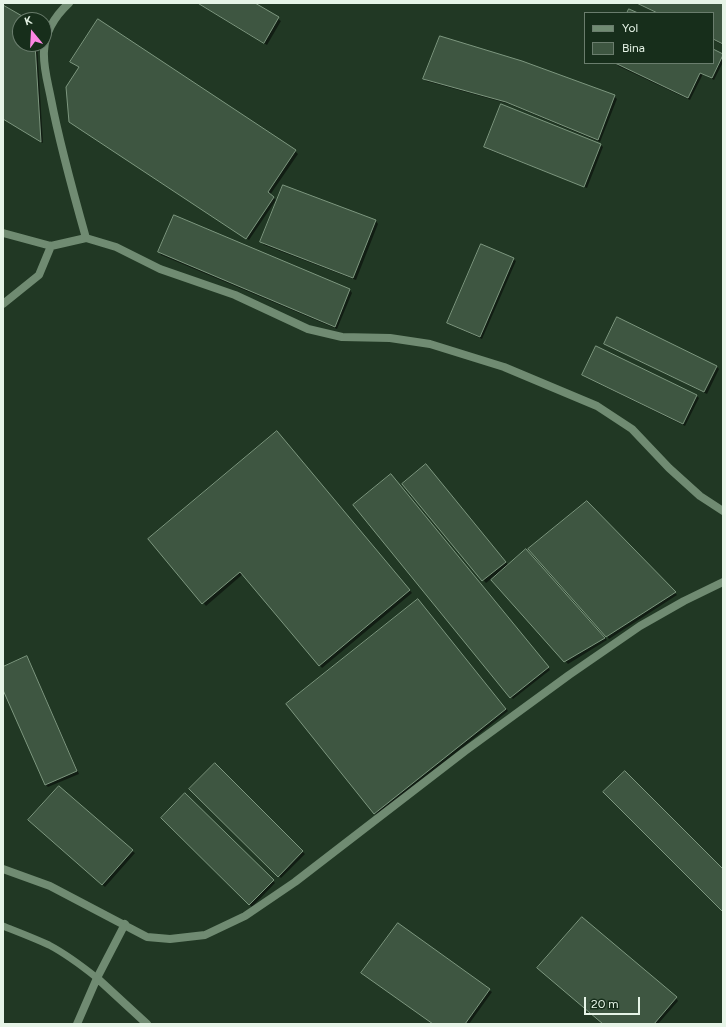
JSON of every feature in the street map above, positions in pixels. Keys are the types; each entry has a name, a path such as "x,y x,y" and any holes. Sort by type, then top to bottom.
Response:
{"street":[{"path":"68,3 52,23 46,37 44,51 45,70 59,138 86,238"},
{"path":"3,233 50,246 86,238 116,247 160,269 235,295 308,330 342,337 390,338 430,344 504,367 597,406 632,429 669,468 700,496 723,511"},
{"path":"3,304 39,275 50,246"},
{"path":"3,869 50,886 125,924 147,937 170,939 205,935 245,916 295,882 465,752 569,675 640,626 684,601 723,582"},
{"path":"77,1024 97,978 125,924"},
{"path":"97,978 147,1024"}],"lane":[{"path":"3,926 62,952 97,978"}],"building":[{"path":"198,3 255,3 279,17 264,43"},
{"path":"637,3 723,3 723,44 714,40 714,12 656,12"},
{"path":"3,5 15,12 12,12 12,52 35,52 41,142 3,119"},
{"path":"629,9 636,12 628,12"},
{"path":"98,19 296,150 268,192 274,197 246,239 69,122 66,87 79,67 70,62"},
{"path":"440,36 522,61 615,95 598,140 506,102 423,79"},
{"path":"714,50 723,54 712,78 700,73 688,98 617,64 714,64"},
{"path":"501,104 601,144 584,187 484,147"},
{"path":"283,185 376,220 353,278 260,242"},
{"path":"174,215 350,289 335,327 158,252"},
{"path":"481,244 514,258 480,337 447,323"},
{"path":"617,317 717,366 704,392 604,344"},
{"path":"596,346 697,395 683,424 582,375"},
{"path":"277,431 410,590 319,666 240,572 202,604 148,539"},
{"path":"426,464 506,562 482,581 402,484"},
{"path":"391,474 549,667 510,698 353,505"},
{"path":"587,501 676,592 606,637 528,549"},
{"path":"526,549 605,638 564,662 491,580"},
{"path":"418,599 506,709 374,814 286,704"},
{"path":"27,656 77,771 45,785 3,690 3,667"},
{"path":"215,763 303,851 278,877 189,789"},
{"path":"625,771 723,869 723,912 603,792"},
{"path":"59,786 133,850 102,885 28,820"},
{"path":"185,793 274,880 249,905 161,818"},
{"path":"582,917 677,997 654,1024 603,1024 537,968"},
{"path":"398,923 490,989 465,1024 433,1024 361,973"}]}
